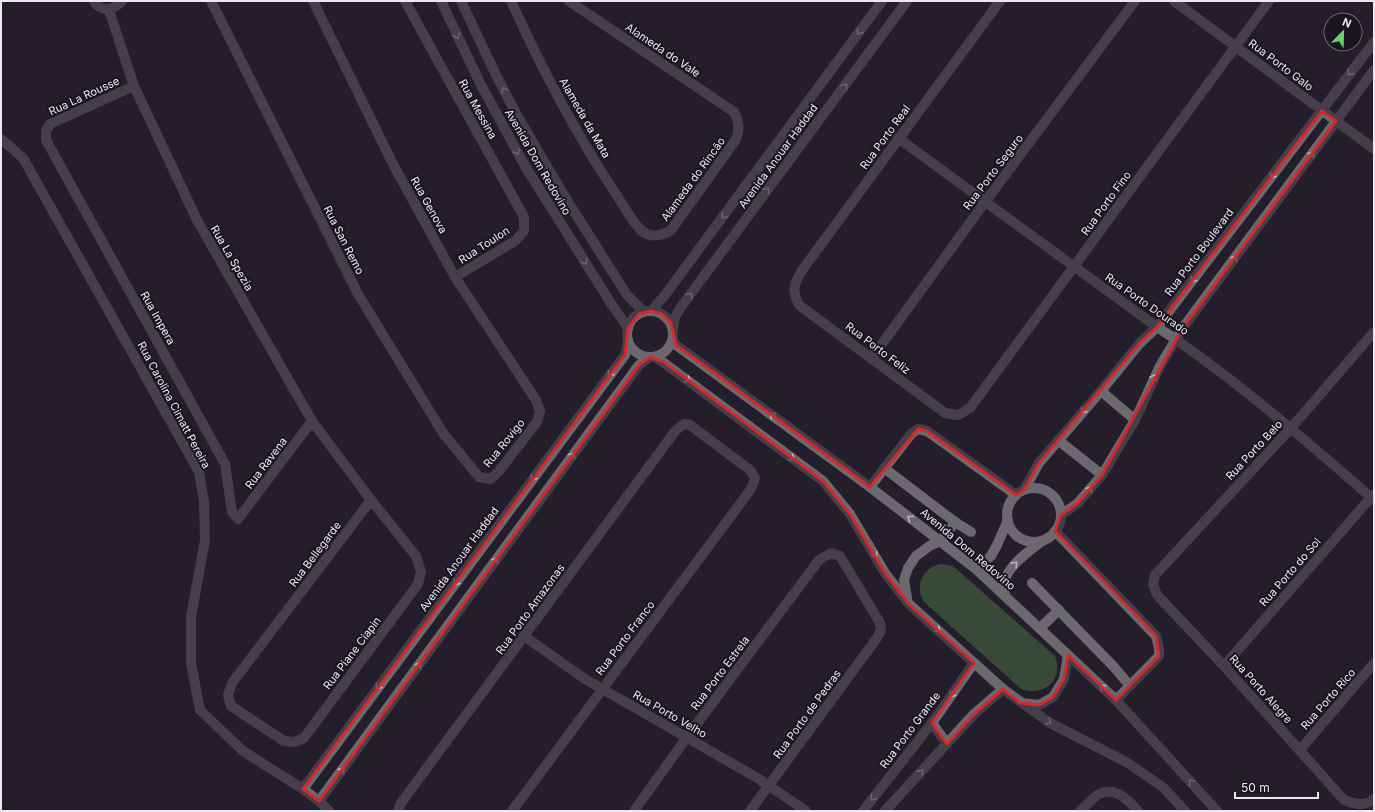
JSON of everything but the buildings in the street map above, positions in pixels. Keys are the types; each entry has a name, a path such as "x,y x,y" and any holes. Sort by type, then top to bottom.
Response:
{"street":[{"path":"94,1 101,8 109,10 117,7 122,1"},
{"name":"Rua San Remo","path":"211,1 358,294 443,433 479,477"},
{"name":"Rua Genova","path":"313,1 394,166 455,277 536,400 540,411"},
{"name":"Rua Messina","path":"405,1 524,217 524,230"},
{"name":"Avenida Dom Redovino","path":"441,1 481,85 521,160 628,328"},
{"name":"Avenida Dom Redovino","path":"461,1 497,77 541,157 627,295 648,311 662,314 671,323 673,329"},
{"name":"Alameda da Mata","path":"511,1 543,69 585,144 634,220 642,230 652,235"},
{"name":"Alameda do Vale","path":"569,1 734,112 739,123"},
{"name":"Avenida Anouar Haddad","path":"648,311 670,289 882,1"},
{"name":"Avenida Anouar Haddad","path":"673,329 675,317 681,307 907,1"},
{"name":"Rua Porto Real","path":"794,290 795,281 803,269 1000,1"},
{"name":"Rua Porto Seguro","path":"871,359 985,202 1135,1"},
{"name":"Rua Porto Galo","path":"1174,1 1374,149"},
{"name":"Rua Porto Fino","path":"958,415 970,408 1269,1"},
{"name":"Rua La Spezia","path":"109,10 134,86 197,220 312,421 371,500"},
{"name":"Rua Porto Boulevard","path":"1020,492 1058,440 1101,391 1140,342 1157,327 1374,42"},
{"path":"1061,515 1078,503 1102,475 1135,420 1160,366 1176,339 1374,70"},
{"name":"Rua La Rousse","path":"46,131 50,124 134,86"},
{"name":"Alameda do Rincão","path":"652,235 662,234 670,230 735,141 738,136 739,123"},
{"name":"Rua Impera","path":"46,131 46,140 225,464 232,512 238,519"},
{"name":"Rua Porto Dourado","path":"898,138 1240,387 1373,497"},
{"name":"Rua Carolina Cimatt Pereira","path":"1,139 23,158 199,472 204,501 205,540 192,617 191,663 200,710 243,751 303,789 329,811"},
{"name":"Rua Toulon","path":"455,277 515,241 524,230"},
{"name":"Rua Porto Feliz","path":"794,290 794,296 799,304 871,359 944,413 958,415"},
{"path":"648,311 634,318 628,328 628,340 638,354 653,357 823,481 850,514 885,573 909,604 1020,703 1050,723 1128,764 1164,788 1185,811"},
{"path":"319,801 639,365 667,351 673,341 673,329"},
{"name":"Rua Porto Belo","path":"1153,584 1155,575 1291,428 1374,332"},
{"name":"Avenida Anouar Haddad","path":"303,789 625,354 628,340"},
{"name":"Avenida Dom Redovino","path":"673,341 676,345 870,487 976,569 1116,700 1217,811"},
{"path":"1101,391 1135,420"},
{"name":"Rua Rovigo","path":"479,477 491,478 499,471 537,422 540,411"},
{"name":"Rua Ravena","path":"238,519 312,421"},
{"name":"Rua Porto Franco","path":"512,811 751,489 755,478 750,470 690,425 684,424"},
{"name":"Rua Porto Amazonas","path":"398,811 402,803 676,430 684,424"},
{"path":"870,487 912,433 918,429 927,431 1020,492"},
{"path":"1058,440 1102,475"},
{"path":"884,468 955,522 971,532"},
{"path":"1005,595 1003,584 1008,572 1042,540 1049,537 1056,531 1060,524 1060,507 1056,499 1050,493 1042,489 1033,488 1020,492 1011,502 1008,511 1008,520 1011,528 1018,536 1029,540 1042,540"},
{"name":"Rua Porto do Sol","path":"1224,666 1373,497"},
{"name":"Rua Piane Ciapin","path":"294,742 304,738 418,584 421,572 416,556 371,500"},
{"name":"Rua Bellegarde","path":"294,742 284,740 231,706 228,695 232,683 371,500"},
{"path":"976,569 991,556 1008,520"},
{"path":"909,604 904,580 908,568 916,556 931,545 941,541 955,522"},
{"path":"1056,531 1156,636 1159,656 1116,700"},
{"name":"Rua Porto de Pedras","path":"750,811 877,638 881,630 880,624 873,610 840,556 831,553"},
{"name":"Rua Porto Estrela","path":"634,811 819,560 831,553"},
{"path":"1032,583 1130,686"},
{"name":"Rua Porto Alegre","path":"1153,584 1157,595 1224,666 1344,800 1356,805 1371,802 1374,799"},
{"path":"1040,628 1059,610"},
{"name":"Rua Porto Velho","path":"524,636 585,679 769,786 806,811"},
{"path":"1020,703 1039,705 1052,697 1064,679 1068,655"},
{"name":"Rua Porto Grande","path":"863,811 932,723 974,663"},
{"name":"Rua Porto Rico","path":"1300,750 1374,663"},
{"path":"884,811 974,714 1004,689"},
{"path":"932,723 947,744"},
{"path":"1080,811 1099,794 1110,792 1121,794 1128,799 1138,811"}],"highlighted area":[{"path":"1322,111 1336,121 1182,329 1102,475 1078,503 1061,515 1055,531 1156,636 1159,656 1116,700 1068,655 1064,679 1053,697 1039,705 1020,703 1003,689 974,714 947,744 932,723 974,663 909,604 885,573 850,514 823,481 664,362 650,357 639,365 319,801 303,789 625,355 628,328 639,314 651,311 662,314 671,323 676,345 870,487 918,429 927,431 1016,495 1024,490 1039,463 1140,343 1157,327"}],"green space":[{"path":"941,564 953,566 1055,656 1057,672 1050,684 1037,691 1021,689 924,602 920,590 922,578 929,569"}]}
